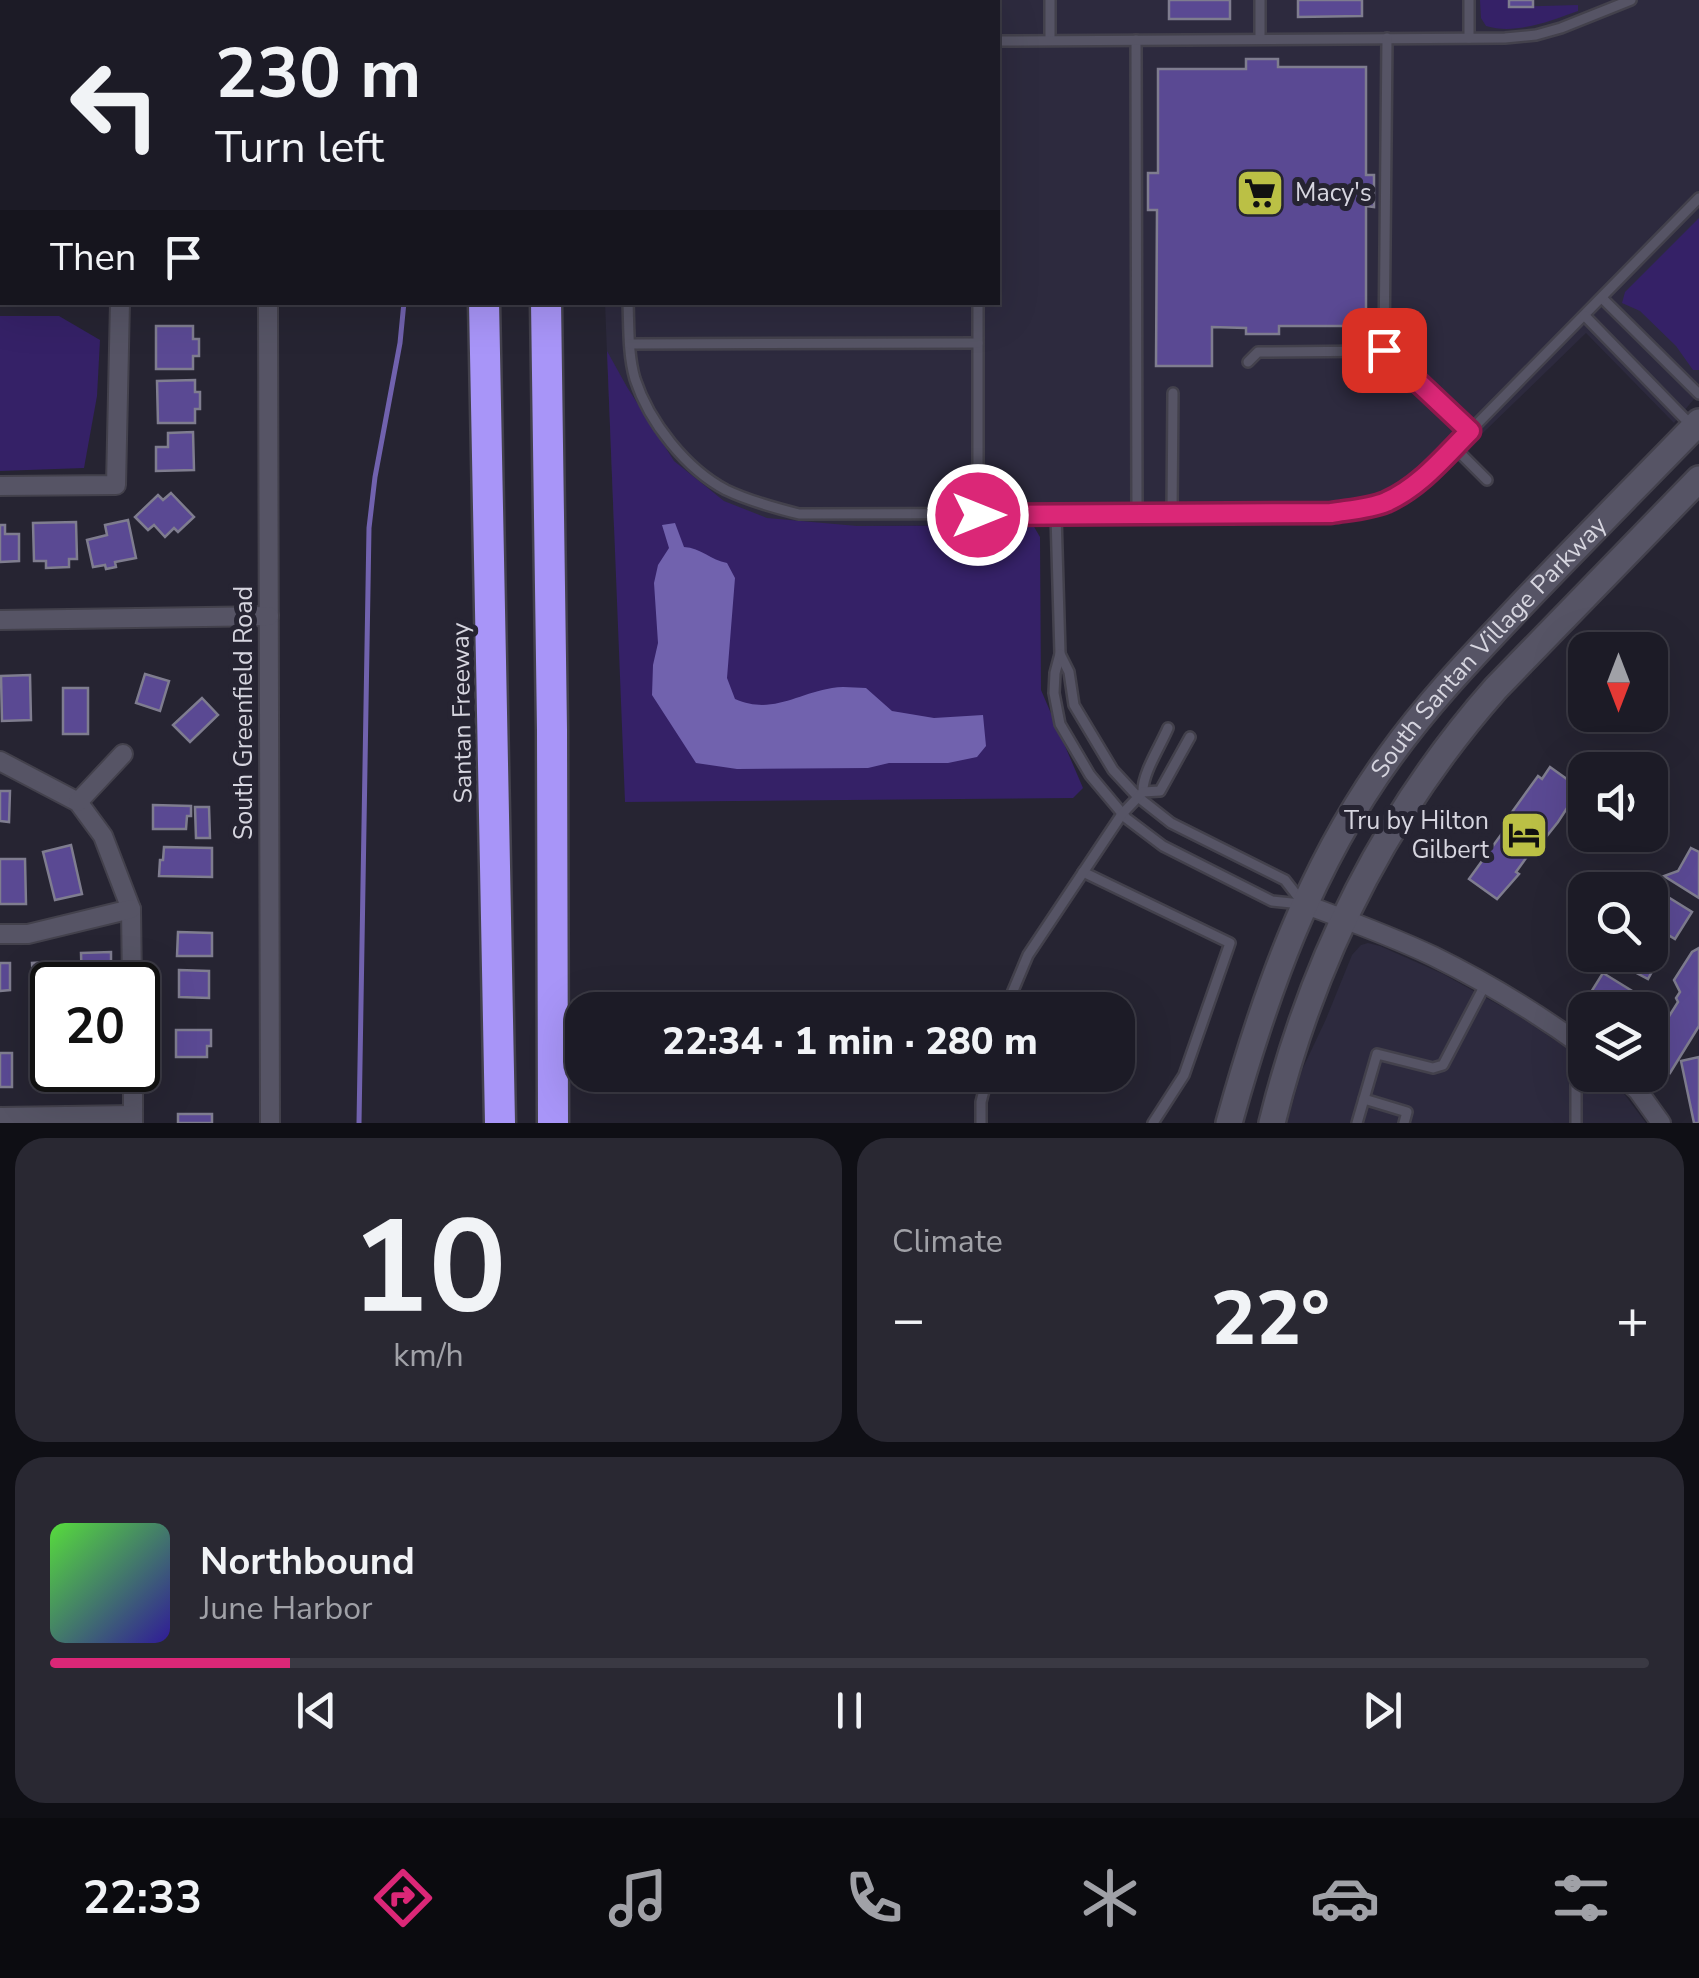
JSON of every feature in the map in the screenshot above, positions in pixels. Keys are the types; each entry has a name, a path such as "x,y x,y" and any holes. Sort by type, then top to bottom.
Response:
{"highway":[{"name":"Santan Freeway","path":"484,305 500,1123"},
{"path":"546,305 553,1123"},
{"path":"549,454 554,305"}],"main road":[{"name":"South Santan Village Parkway","path":"1229,1123 1252,1039 1304,904 1346,825 1388,759 1441,689 1697,428"},
{"name":"South Santan Village Parkway","path":"1272,1123 1289,1058 1343,919 1406,807 1469,719 1699,479"}],"street":[{"path":"0,486 116,484 120,305"},
{"name":"South Greenfield Road","path":"268,305 270,1123"},
{"path":"0,620 269,616"},
{"path":"78,802 124,754"},
{"path":"0,761 78,802 103,836 132,909 132,962"},
{"path":"1304,904 1416,948 1486,983 1568,1036"},
{"path":"0,934 28,934 132,909"},
{"path":"0,1117 133,1119 133,1092"},
{"path":"1639,1092 1661,1123"}],"lane":[{"path":"1050,0 1050,40"},
{"path":"1260,0 1260,39"},
{"path":"1468,0 1469,38"},
{"path":"1000,40 1504,38 1562,28 1631,0"},
{"path":"1384,350 1387,38"},
{"path":"1136,40 1137,514"},
{"path":"628,305 634,376 651,416 678,450 726,490 775,508 800,514 1331,513 1388,501 1420,482 1699,198"},
{"path":"1602,298 1699,394"},
{"path":"978,305 978,515"},
{"path":"1585,316 1697,428"},
{"path":"630,344 978,343"},
{"path":"1248,362 1258,352 1384,350 1470,431"},
{"path":"1172,393 1172,514"},
{"path":"1454,446 1487,480"},
{"path":"1056,515 1060,654 1054,693 1060,724 1090,775 1122,814 1163,846 1272,902 1304,904"},
{"path":"1060,654 1070,672 1074,706 1112,770 1171,822 1285,880 1304,904"},
{"path":"1012,992 1028,955 1122,814 1140,794 1142,778 1168,728"},
{"path":"1140,794 1160,791 1190,737"},
{"path":"1154,761 1172,771"},
{"path":"1083,872 1230,943 1184,1075 1153,1123"},
{"path":"1357,1123 1376,1054 1432,1068 1443,1065 1486,983"},
{"path":"981,1123 984,1092"},
{"path":"1576,1092 1576,1123"},
{"path":"1364,1099 1407,1112 1404,1123"}],"shaded area":[{"path":"1000,0 1699,0 1699,393 1674,423 1586,333 1420,494 1397,507 1348,521 614,530 605,305 1000,305"},
{"path":"1480,0 1509,0 1509,7 1578,5 1578,11 1533,26 1497,28 1486,26 1481,18"},
{"path":"1699,218 1699,370 1693,370 1676,346 1640,311 1622,303 1625,292"},
{"path":"0,316 59,316 100,340 97,396 84,468 0,471"},
{"path":"607,351 674,461 724,501 767,518 857,526 1033,525 1040,537 1041,690 1083,788 1073,798 625,802"},
{"path":"675,523 684,547 727,563 735,578 727,678 735,699 761,705 832,688 866,688 892,711 934,718 983,715 986,746 977,757 948,763 889,763 868,768 737,769 696,763 652,695 658,643 654,583 658,565 669,548 662,525"},
{"path":"1361,945 1380,946 1443,974 1517,1015 1568,1049 1568,1092 1622,1092 1646,1123 1287,1123 1302,1070 1352,955"}],"building":[{"path":"1169,0 1230,0 1230,19 1169,19"},
{"path":"1298,0 1362,0 1362,16 1298,17"},
{"path":"1509,0 1533,0 1533,7 1509,7"},
{"path":"1246,59 1278,59 1278,67 1366,67 1366,175 1374,175 1374,207 1366,206 1366,317 1370,317 1370,326 1279,326 1279,334 1246,334 1246,328 1212,327 1212,366 1156,366 1157,210 1148,210 1148,173 1158,173 1158,69 1246,69"},
{"path":"156,326 193,326 193,339 199,339 199,356 193,356 193,369 156,369"},
{"path":"195,380 200,409 195,409 195,423 158,423 157,381"},
{"path":"193,432 194,470 156,471 156,447 168,447 168,433"},
{"path":"171,493 194,517 178,532 174,528 165,537 154,525 148,530 135,517 158,495 163,500"},
{"path":"128,520 136,558 115,562 116,567 93,567 87,540 107,535 105,525"},
{"path":"76,522 77,559 69,559 69,567 46,568 46,561 34,561 33,523"},
{"path":"0,525 5,525 5,534 19,534 19,561 0,562"},
{"path":"145,674 169,681 160,711 136,703"},
{"path":"30,675 31,720 2,721 1,676"},
{"path":"63,688 88,688 88,734 63,734"},
{"path":"202,698 218,715 190,742 173,725"},
{"name":"Tru by Hilton Gilbert","path":"1550,767 1568,780 1568,807 1497,899 1469,879 1538,776 1542,779"},
{"path":"0,791 10,791 9,822 0,821"},
{"path":"153,805 191,806 186,829 153,829"},
{"path":"195,807 209,807 210,838 196,838"},
{"path":"71,845 82,894 55,900 43,852"},
{"path":"164,847 212,848 212,877 159,876"},
{"path":"1691,848 1699,852 1699,898 1668,879 1668,875 1678,871"},
{"path":"0,859 25,859 26,904 0,904"},
{"path":"1668,897 1692,912 1675,939 1668,935"},
{"path":"178,932 212,933 212,956 177,956"},
{"path":"1699,948 1699,1026 1670,1073 1668,1018 1680,992 1674,980 1692,952"},
{"path":"111,952 111,962 81,962 81,953"},
{"path":"0,963 10,963 10,990 0,991"},
{"path":"179,970 209,971 209,998 179,997"},
{"path":"1603,973 1634,992 1591,992"},
{"path":"176,1030 211,1030 207,1057 176,1057"},
{"path":"0,1053 12,1053 12,1087 0,1087"},
{"path":"1699,1057 1699,1123 1694,1123 1681,1061"},
{"path":"178,1114 212,1114 212,1123 178,1123"}],"waterway":[{"path":"359,1123 369,528 404,305"}],"place":[{"name":"Macy's","path":"1260,193"},
{"name":"Tru by Hilton Gilbert","path":"1524,835"}],"route":[{"path":"978,515 1331,513 1388,501 1420,482 1470,431 1384,350"}]}
